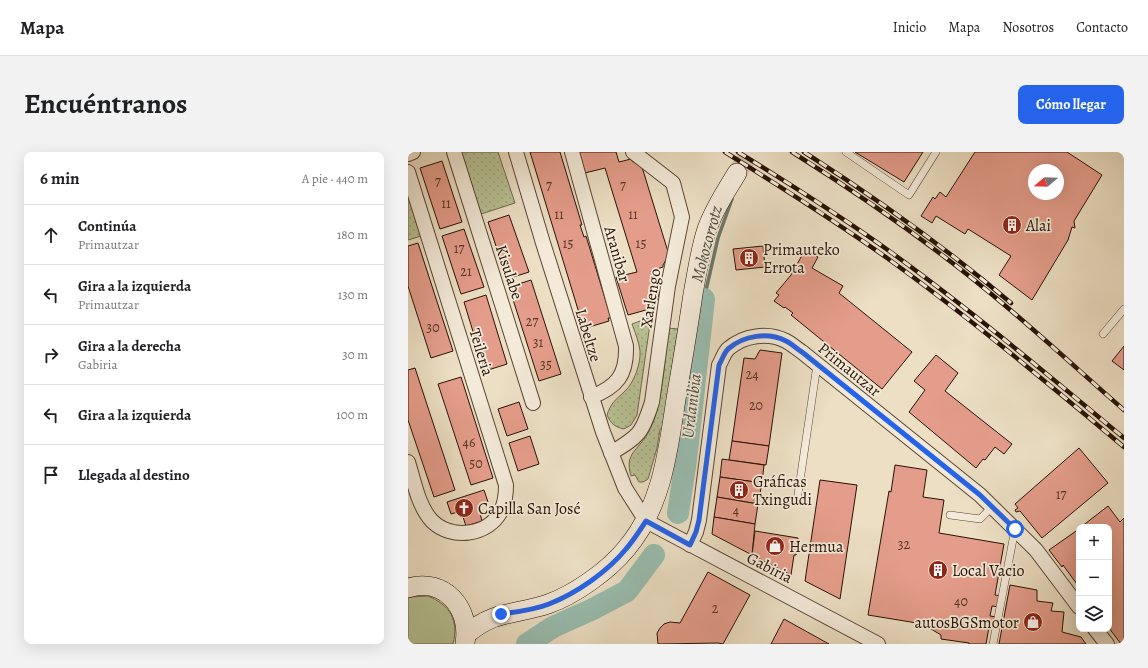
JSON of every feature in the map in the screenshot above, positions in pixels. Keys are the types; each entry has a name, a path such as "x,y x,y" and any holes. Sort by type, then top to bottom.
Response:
{"main road":[{"path":"465,641 481,623 501,614 548,604 563,597 601,574 626,549 646,521 656,496 667,457 702,248 713,214 737,173"},
{"path":"411,586 432,587 439,589 445,592 456,602 466,621 465,641"},
{"path":"456,602 478,611 501,614"}],"street":[{"name":"Kisulabe","path":"454,152 534,403"},
{"name":"Labeltze","path":"516,152 591,397 625,488 646,521"},
{"name":"Aranibar","path":"572,152 626,346 626,361 622,374 612,386 602,393 591,397"},
{"name":"Xarlengo","path":"611,453 630,441 641,431 652,402 668,286 682,217 674,183 633,152"},
{"name":"Teileria","path":"408,172 506,484 505,500 501,512 492,523 477,532 458,533 444,530 432,521 422,506 408,462"},
{"name":"Primautzar","path":"690,545 696,532 699,520 719,365 727,350 740,341 756,336 771,336 787,342 980,495 1036,550 1076,603"},
{"name":"Gabiria","path":"646,521 878,644"},
{"path":"1097,632 1106,644"}],"lane":[{"path":"846,152 909,195 936,152"},
{"path":"1103,334 1124,309"},
{"path":"797,501 817,365"},
{"path":"950,515 980,519 992,506"},
{"path":"993,644 1015,529"}],"green space":[{"path":"461,152 498,152 515,203 481,214"},
{"path":"408,197 421,236 408,240"},
{"path":"651,317 637,415 631,425 624,429 612,423 607,415 612,404 631,383 638,367 640,351 632,324"},
{"path":"668,328 678,329 663,429 660,429 657,448 648,479 643,482 639,482 635,475 631,476 629,462 633,453 648,433 657,409 666,354"},
{"path":"428,596 442,604 451,614 455,628 453,644 408,644 408,598"}],"building":[{"path":"530,152 560,152 582,225 580,225 584,237 586,236 611,318 608,318 609,321 586,328 585,325 583,326"},
{"path":"579,152 616,152 619,162 631,159 642,167 669,255 663,267 651,271 659,295 655,304 652,306 653,308 628,315 616,277 637,272 605,168 585,173"},
{"path":"855,152 923,152 904,182"},
{"name":"Alai","path":"975,152 1067,152 1102,175 1074,221 1075,228 1072,227 1068,240 1032,300 999,275 1011,256 968,229 965,234 936,216 932,223 921,216 933,197 935,199 940,192 946,197"},
{"path":"442,161 462,222 440,229 420,168"},
{"path":"509,215 529,272 507,279 488,222"},
{"path":"464,229 484,287 461,294 442,236"},
{"path":"418,243 453,351 431,358 408,286 408,246"},
{"name":"Primauteko Errota","path":"763,246 765,267 736,270 733,249"},
{"path":"805,250 818,257 812,268 843,286 839,293 912,352 882,389 791,315 793,313 774,301 779,295 776,293 791,275"},
{"path":"531,280 561,374 539,381 509,287"},
{"path":"486,295 507,364 485,371 464,302"},
{"path":"1124,346 1124,370 1112,361"},
{"path":"760,350 782,353 769,446 732,441 744,358 755,359"},
{"path":"936,355 958,373 945,391 1012,444 1004,454 995,447 985,460 983,459 976,468 909,412 925,390 914,381"},
{"path":"415,368 455,490 434,497 408,420 408,370"},
{"path":"461,377 493,478 471,485 438,384"},
{"path":"519,402 528,429 507,436 498,409"},
{"path":"530,436 539,464 518,471 509,443"},
{"path":"732,441 769,446 766,465 729,460"},
{"path":"1079,448 1108,483 1042,538 1020,511 1016,512 1015,510 1018,508 1015,504"},
{"path":"722,459 764,465 762,483 720,477"},
{"name":"Local Vacio","path":"895,465 927,470 923,497 944,500 939,533 1004,544 995,595 1002,596 999,607 992,606 990,616 997,617 995,628 989,627 986,644 969,644 941,639 941,635 923,624 868,615 889,491 891,492"},
{"name":"Gráficas Txingudi","path":"720,477 762,483 758,504 717,497"},
{"path":"820,480 857,485 840,599 805,581"},
{"name":"Capilla San José","path":"484,490 488,502 478,506 482,521 466,526 461,511 451,514 447,502"},
{"path":"717,497 758,504 755,524 714,517"},
{"path":"1108,506 1120,522 1124,518 1124,644 1121,644 1112,632 1112,524 1085,524"},
{"path":"714,517 755,524 752,555 712,534"},
{"name":"Hermua","path":"755,531 798,538 791,575 752,555"},
{"path":"1076,531 1076,583 1063,565 1062,567 1049,550"},
{"path":"708,572 750,595 723,644 658,644 657,633 660,628 664,624 670,622 680,623"},
{"name":"autosBGSmotor","path":"1010,585 1037,590 1037,601 1053,603 1051,611 1064,612 1062,632 1081,637 1086,644 999,644"},
{"path":"784,619 829,644 771,644"}],"waterway":[{"name":"Mokozorrotz","path":"704,299 718,238 732,199"},
{"name":"Urdanibia","path":"678,513 686,460 704,299"},
{"name":"Urdanibia","path":"527,644 553,627 593,609 627,591 654,555"}],"tunnel":[{"path":"737,173 751,152"}],"railway":[{"path":"725,152 847,230 918,280 1007,350 1124,447"},
{"path":"738,152 835,214 922,275 1010,344 1124,438"},
{"path":"792,152 903,226 956,266 1023,320 1124,410"},
{"path":"804,152 858,187 910,224 1011,303"}],"place":[{"name":"Alai","path":"1012,225"},
{"name":"Primauteko Errota","path":"749,258"},
{"name":"Gráficas Txingudi","path":"739,490"},
{"name":"Capilla San José","path":"464,508"},
{"name":"Hermua","path":"775,546"},
{"name":"Local Vacio","path":"938,570"},
{"name":"autosBGSmotor","path":"1033,622"}],"route":[{"path":"501,614 548,604 563,597 601,574 626,549 646,521 690,545 696,532 699,520 719,365 727,350 740,341 756,336 771,336 787,342 802,352 980,495 1015,529"}]}
